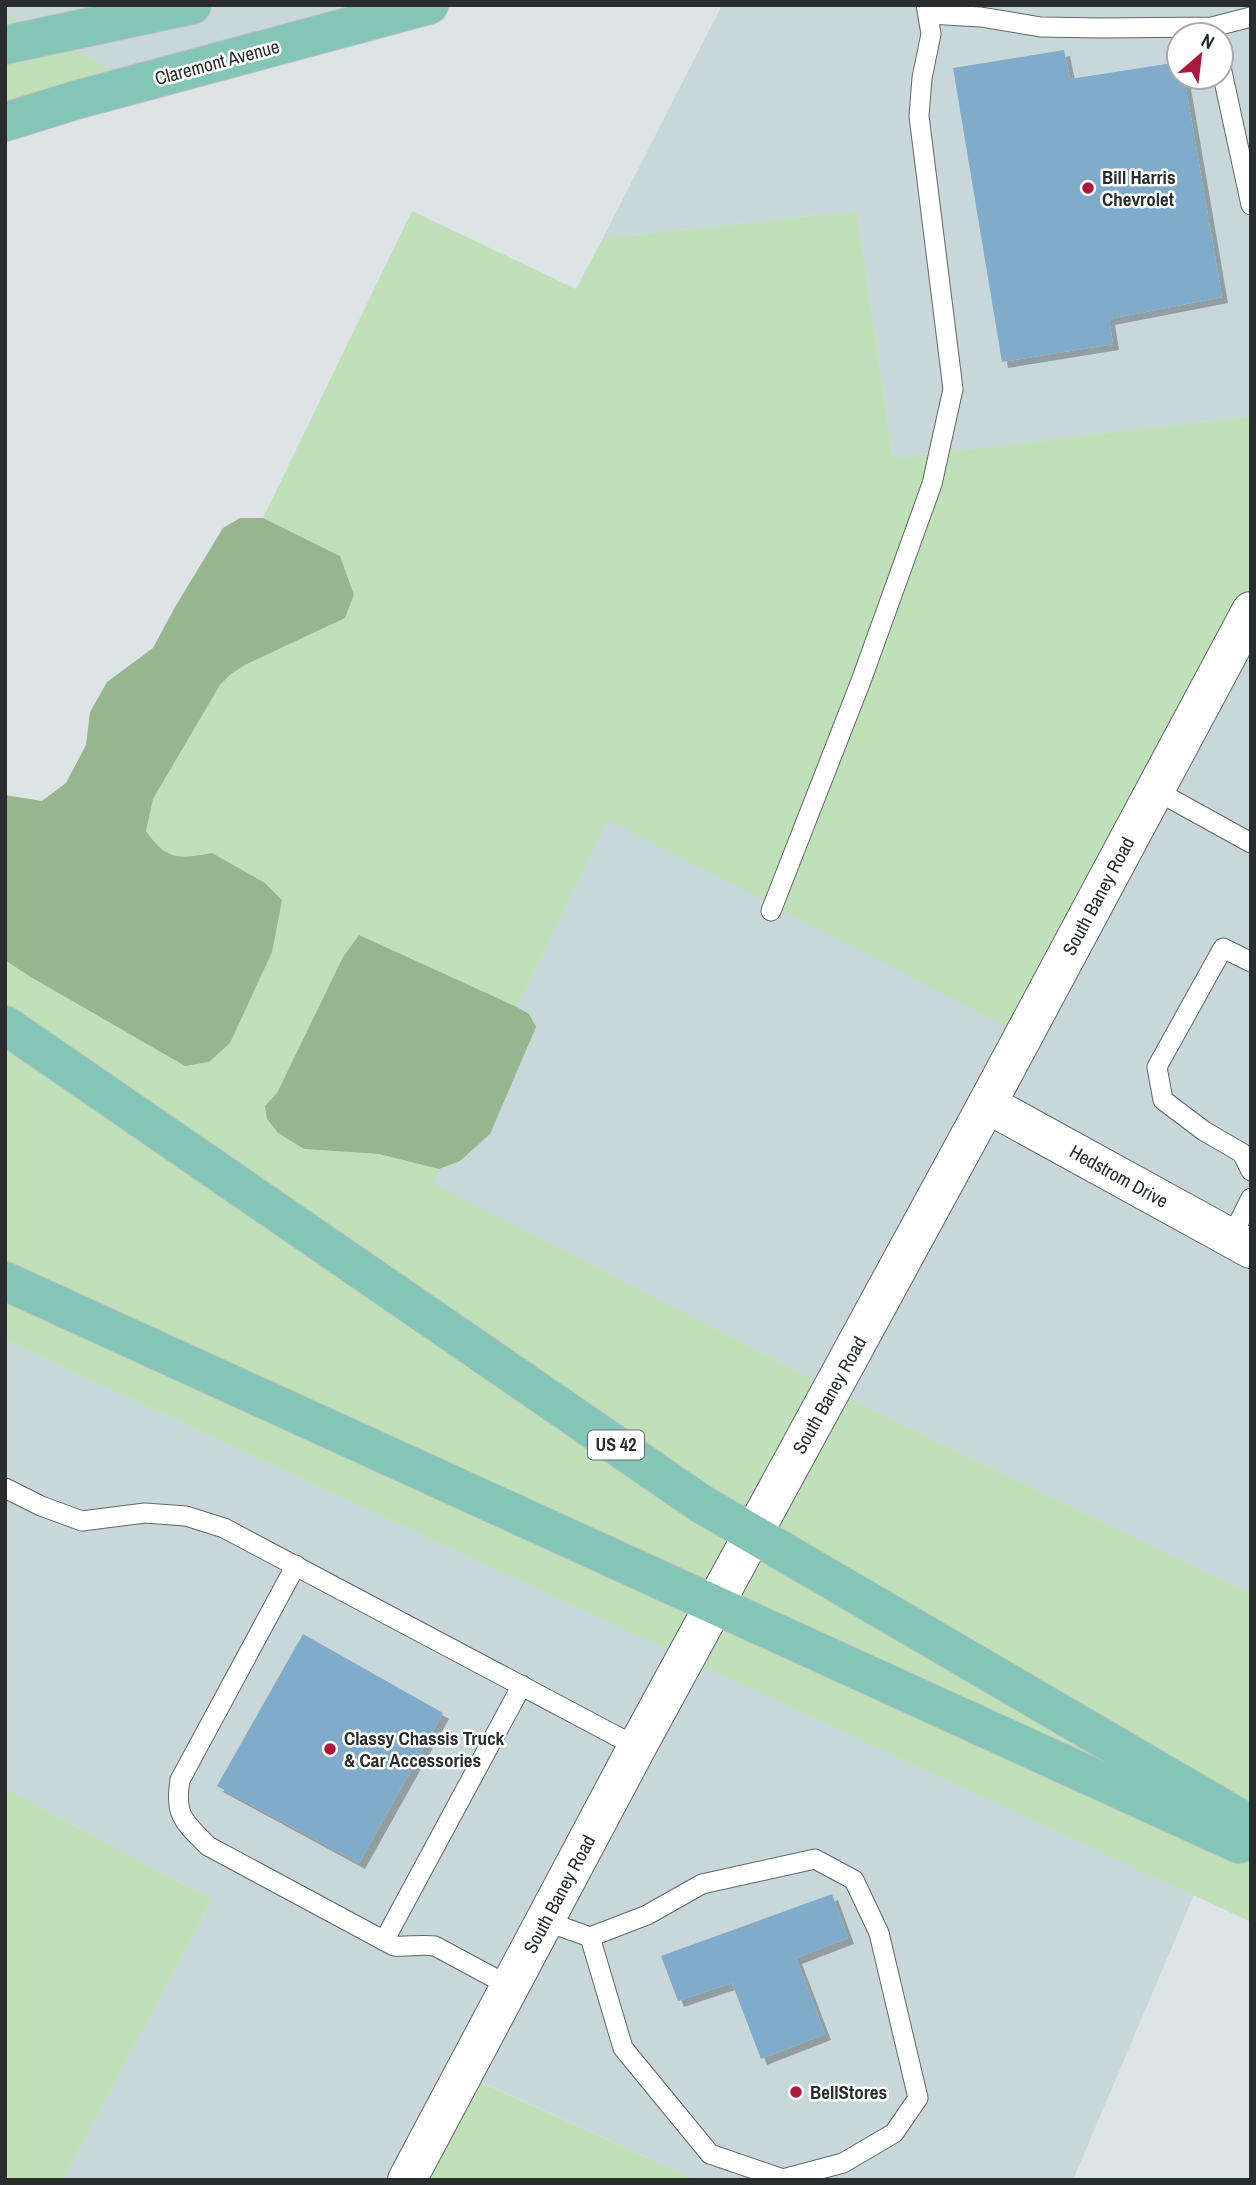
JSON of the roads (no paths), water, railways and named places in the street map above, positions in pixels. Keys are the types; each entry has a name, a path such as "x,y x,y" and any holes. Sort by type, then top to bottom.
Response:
{"main road":[{"path":"5,45 192,5"},
{"name":"Claremont Avenue","path":"5,122 369,13 425,6"},
{"name":"US 42","path":"5,1026 699,1503 1251,1825"},
{"path":"5,1281 1251,1849"},
{"path":"715,1604 758,1603 795,1611 1023,1717 1160,1774"}],"street":[{"name":"South Baney Road","path":"407,2180 637,1747 987,1104 1251,611"},
{"name":"Hedstrom Drive","path":"987,1104 1241,1244"}],"lane":[{"path":"771,911 861,681 932,484 953,389 919,116 922,78 932,34 927,10 1041,27 1165,30"},
{"path":"1226,91 1251,205"},
{"path":"1155,790 1251,843"},
{"path":"1251,962 1223,948 1157,1067 1163,1100 1204,1132 1242,1153 1251,1171"},
{"path":"1241,1244 1251,1198"},
{"path":"5,1488 41,1506 82,1521 145,1513 186,1516 224,1528 637,1747"},
{"path":"296,1565 180,1780 176,1801 186,1824 208,1846 384,1941 394,1946 435,1946 511,1987"},
{"path":"384,1941 522,1685"},
{"path":"545,1921 590,1937 647,1915 702,1884 815,1859 854,1880 879,1933 919,2098 894,2133 843,2162 783,2179 710,2154 623,2048 590,1937"}],"place":[{"name":"Bill Harris Chevrolet","path":"1088,188"},
{"name":"Classy Chassis Truck & Car Accessories","path":"330,1749"},
{"name":"BellStores","path":"796,2092"}]}
